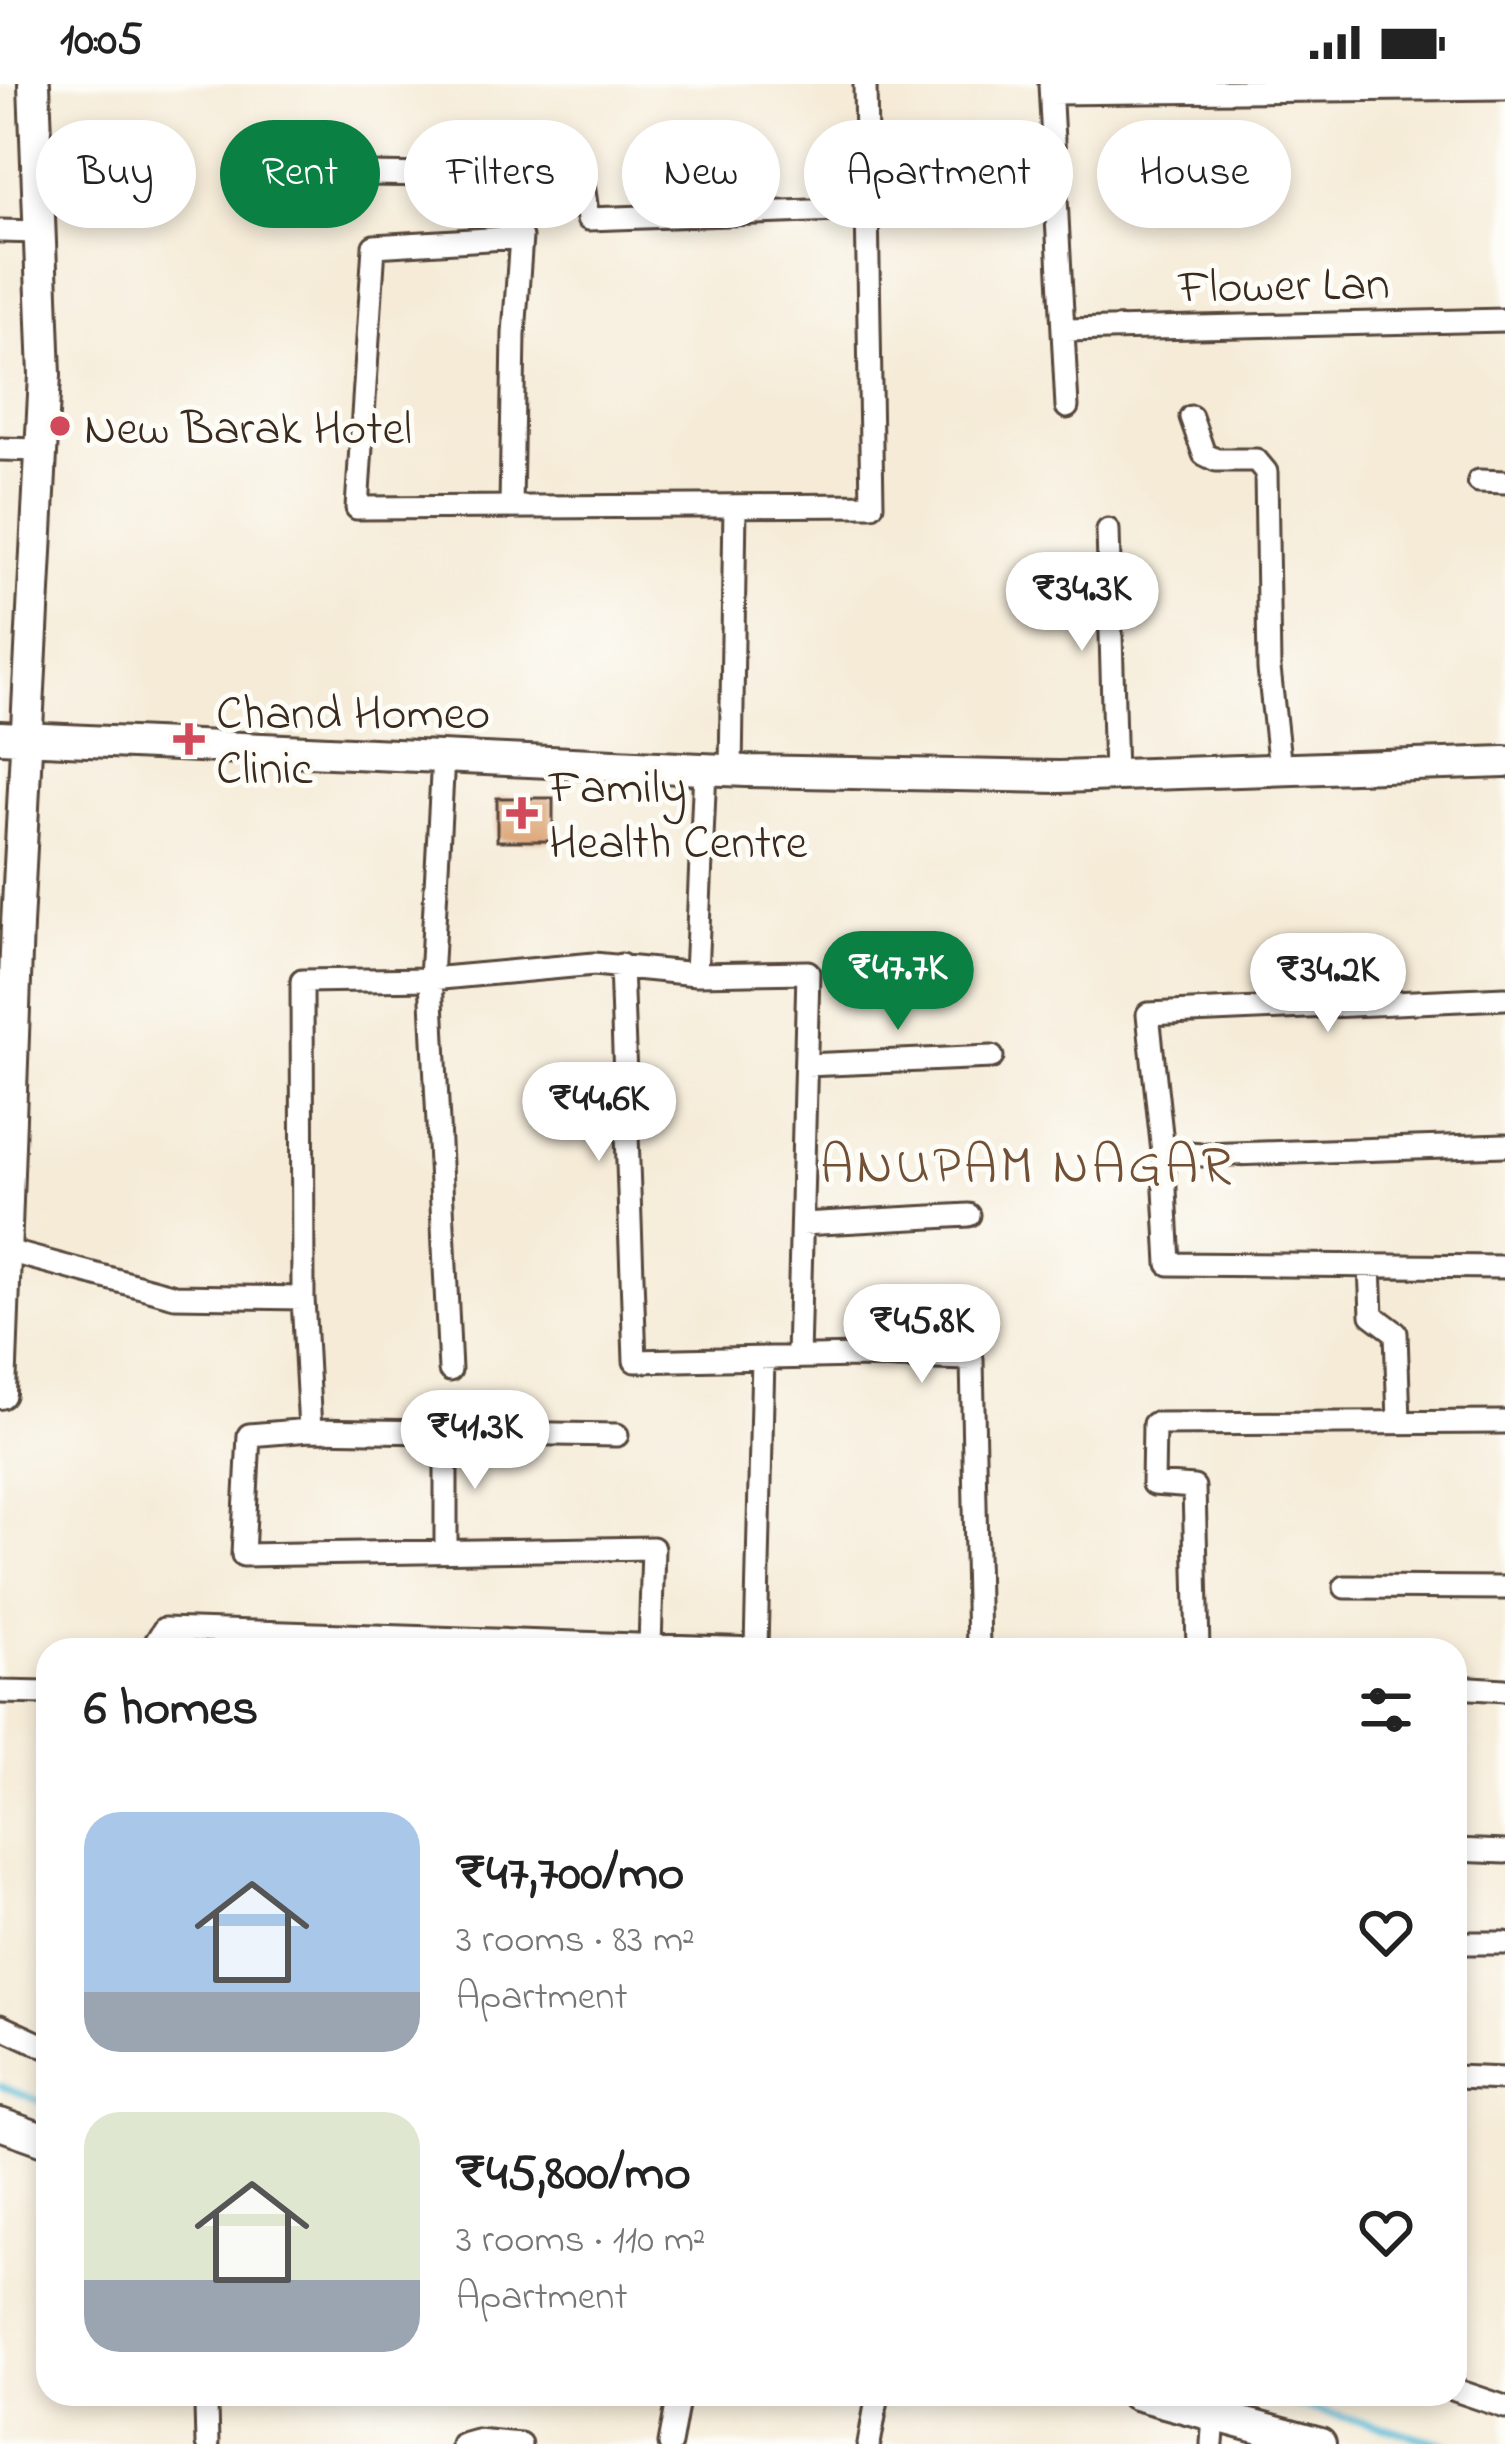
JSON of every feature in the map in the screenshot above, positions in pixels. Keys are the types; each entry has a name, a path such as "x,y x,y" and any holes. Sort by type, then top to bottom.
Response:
{"street":[{"path":"0,1394 13,738 45,375 34,84"},
{"path":"866,84 867,120"},
{"path":"1067,406 1051,88 1505,88"},
{"path":"380,174 582,177 588,219 804,211"},
{"path":"512,508 520,237 374,246 357,508 512,508 872,505 868,228"},
{"path":"0,231 39,232"},
{"name":"Flower Lan","path":"1065,330 1505,320"},
{"path":"1191,417 1204,454 1216,460 1256,460 1266,472 1270,669 1280,770"},
{"path":"0,449 41,450"},
{"path":"1479,481 1505,482"},
{"path":"696,974 718,770 735,506"},
{"path":"1108,530 1115,775"},
{"path":"13,738 718,770 1115,775 1505,762"},
{"path":"443,758 431,979 450,1370"},
{"path":"310,1430 303,1298 302,980 431,979 595,964 696,974 808,972 798,1358"},
{"path":"621,965 635,1361 972,1359 978,1638"},
{"path":"1505,998 1148,1014 1169,1264 1505,1267"},
{"path":"806,1065 992,1057"},
{"path":"1163,1152 1202,1155 1505,1145"},
{"path":"802,1224 969,1215"},
{"path":"3,1249 175,1296 303,1298"},
{"path":"1370,1266 1372,1315 1396,1333 1399,1421"},
{"path":"756,1638 763,1358"},
{"path":"1198,1638 1194,1487 1153,1484 1154,1424 1505,1422"},
{"path":"617,1435 310,1430 249,1435 243,1556 653,1548 650,1638"},
{"path":"446,1433 446,1551"},
{"path":"1346,1587 1505,1588"},
{"path":"158,1638 164,1629 421,1638"},
{"path":"1467,1688 1505,1690"},
{"path":"0,1692 36,1694"},
{"path":"1467,1850 1505,1852"},
{"path":"1467,1942 1505,1943"},
{"path":"0,2026 36,2042"},
{"path":"1467,2077 1505,2079"},
{"path":"0,2123 36,2136"},
{"path":"1467,2394 1505,2407"},
{"path":"206,2406 207,2444"},
{"path":"670,2444 677,2406"},
{"path":"869,2444 876,2406"},
{"path":"1161,2406 1213,2430 1320,2444"},
{"path":"462,2444 476,2440 520,2444"}],"building":[{"path":"497,798 553,798 553,841 497,841"}],"waterway":[{"path":"0,2086 36,2100"},
{"path":"1301,2406 1446,2444"}],"place":[{"name":"New Barak Hotel","path":"60,426"},
{"name":"Chand Homeo Clinic","path":"189,739"},
{"name":"Family Health Centre","path":"522,813"}],"district":[{"name":"ANUPAM NAGAR","path":"1027,1163"}]}
